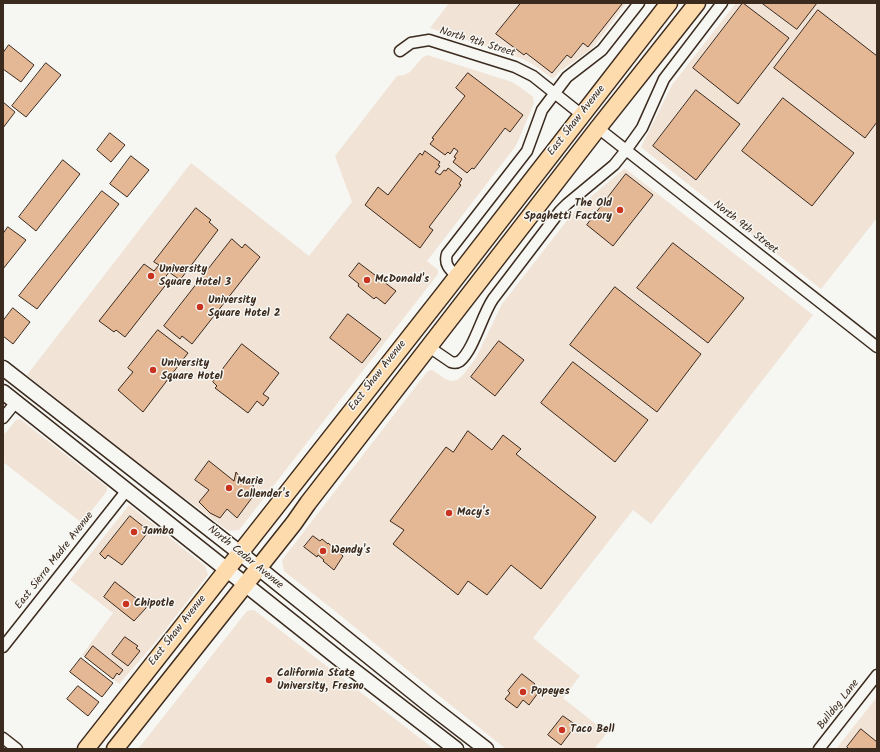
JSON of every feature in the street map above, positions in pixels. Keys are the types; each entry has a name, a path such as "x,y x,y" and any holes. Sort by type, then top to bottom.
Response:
{"main road":[{"name":"East Shaw Avenue","path":"86,749 669,3"},
{"path":"598,128 595,119 598,110 677,10 680,3"},
{"name":"East Shaw Avenue","path":"115,749 246,584 696,3"},
{"path":"484,277 502,236 583,132 585,121 582,115"},
{"name":"North Cedar Avenue","path":"3,368 240,553 486,749"},
{"path":"3,383 12,390 17,391 28,389"},
{"name":"North Cedar Avenue","path":"3,392 343,662 456,749"},
{"path":"16,402 23,399 27,400 50,417 65,416"},
{"path":"42,422 84,446 110,465 120,465 123,462"},
{"path":"343,662 377,677 417,707 429,705"},
{"path":"426,725 435,723 452,734 467,734"}],"street":[{"path":"457,276 448,268 446,262 447,254 527,151 542,110 567,77 602,50 639,3"},
{"path":"429,347 451,362 458,363 460,361 470,347 487,308 493,299 560,211 614,165 626,150 642,128 664,79 722,3"},
{"name":"North 9th Street","path":"400,51 411,43 429,40 524,71 582,115"},
{"name":"North 9th Street","path":"598,128 877,347"},
{"path":"3,418 16,402"},
{"name":"East Sierra Madre Avenue","path":"3,646 127,490"},
{"name":"Bulldog Lane","path":"819,749 877,675"},
{"path":"3,738 17,749"}],"shaded area":[{"path":"449,3 623,3 625,5 589,51 552,78 523,59 430,28"},
{"path":"736,3 877,3 877,218 821,289 641,147 672,85"},
{"path":"427,55 512,82 533,97 534,103 515,147 427,261 438,270 438,274 239,530 228,531 162,482 27,375 191,163 309,256 352,202 335,156 397,76 410,72 422,58"},
{"path":"624,169 813,315 651,524 633,510 533,638 580,676 563,698 607,733 594,749 506,749 284,571 282,560 427,372 431,370 434,371 445,379 451,381 457,380 462,376 476,358 502,304 575,210"},
{"path":"20,419 107,487 107,491 82,523 3,462 3,436 16,420"},
{"path":"129,505 205,566 208,575 154,644 119,684 82,655 113,613 70,580"},
{"name":"California State University, Fresno","path":"254,610 434,749 138,749 247,611"},
{"path":"877,697 877,749 836,749"}],"building":[{"path":"521,3 622,4 588,47 583,43 571,58 567,55 552,73 526,53 524,55 496,34"},
{"path":"743,3 789,38 738,104 693,68"},
{"path":"762,3 817,3 797,29"},
{"path":"818,10 877,56 877,122 865,138 774,68"},
{"path":"9,45 34,65 21,82 3,69 3,53"},
{"path":"46,63 61,75 26,117 12,106"},
{"path":"468,73 523,115 510,132 505,128 474,169 472,168 467,173 453,162 458,151 454,148 450,154 448,152 445,155 430,144 434,139 432,138 465,96 456,88"},
{"path":"696,90 740,124 696,180 653,146"},
{"path":"783,98 854,153 812,206 742,151"},
{"path":"3,102 15,112 3,128"},
{"path":"110,133 125,145 111,162 97,150"},
{"path":"425,151 440,162 438,165 440,166 435,172 440,175 448,168 462,179 459,184 461,185 429,227 433,230 420,248 365,205 378,187 388,195 420,153 422,155"},
{"path":"131,156 149,170 127,197 110,184"},
{"path":"63,160 80,174 36,231 19,217"},
{"name":"The Old Spaghetti Factory","path":"626,174 653,195 613,246 587,225"},
{"path":"102,191 119,204 37,309 19,296"},
{"name":"University Square Hotel 3","path":"196,208 211,220 209,222 218,230 180,280 169,272 164,279 168,282 125,337 116,330 114,332 99,321 144,264 154,271 159,265 154,262"},
{"path":"8,227 26,240 3,269 3,234"},
{"name":"University Square Hotel 2","path":"232,239 242,248 245,244 260,257 192,344 182,336 180,339 164,326"},
{"path":"673,243 744,298 708,343 637,288"},
{"name":"McDonald's","path":"359,263 396,291 385,304 376,297 374,299 358,286 359,284 349,276"},
{"path":"615,287 701,354 657,412 570,345"},
{"path":"13,308 30,322 13,344 3,336 3,321"},
{"path":"348,314 381,339 362,363 330,338"},
{"name":"University Square Hotel","path":"158,330 188,353 143,412 118,390 133,372 128,368"},
{"path":"499,341 524,360 495,396 471,377"},
{"path":"242,344 279,373 263,394 269,398 263,406 257,401 248,413 215,388 217,386 213,382"},
{"path":"573,362 648,420 615,462 541,403"},
{"path":"468,431 492,450 503,435 521,449 516,454 596,517 541,589 511,565 487,595 468,581 458,595 393,544 404,530 390,521 446,447 453,452"},
{"name":"Marie Callender's","path":"209,461 234,481 236,472 243,481 254,486 249,491 254,495 237,518 227,509 220,518 210,513 199,502 209,490 195,480"},
{"path":"130,516 149,531 122,565 108,555 105,559 100,554"},
{"name":"Wendy's","path":"313,536 320,541 322,539 328,543 343,556 334,570 318,555 317,557 304,547"},
{"path":"115,582 146,606 146,608 134,621 104,597"},
{"path":"125,637 138,646 136,648 140,651 128,666 112,654"},
{"path":"93,646 123,670 119,675 117,673 113,679 85,657"},
{"path":"81,658 113,683 102,697 70,672"},
{"name":"Popeyes","path":"522,674 535,684 532,688 538,693 529,705 523,700 517,708 505,699 510,693 508,691"},
{"path":"78,686 99,702 88,716 67,699"},
{"name":"Taco Bell","path":"563,716 576,725 561,745 548,735"},
{"path":"861,729 877,742 877,749 849,749 847,747"}],"place":[{"name":"The Old Spaghetti Factory","path":"620,210"},
{"name":"University Square Hotel 3","path":"151,276"},
{"name":"McDonald's","path":"367,280"},
{"name":"University Square Hotel 2","path":"200,307"},
{"name":"University Square Hotel","path":"153,370"},
{"name":"Marie Callender's","path":"229,488"},
{"name":"Macy's","path":"449,513"},
{"name":"Jamba","path":"134,532"},
{"name":"Wendy's","path":"323,551"},
{"name":"Chipotle","path":"126,604"},
{"name":"California State University, Fresno","path":"269,680"},
{"name":"Popeyes","path":"523,692"},
{"name":"Taco Bell","path":"562,730"}]}
